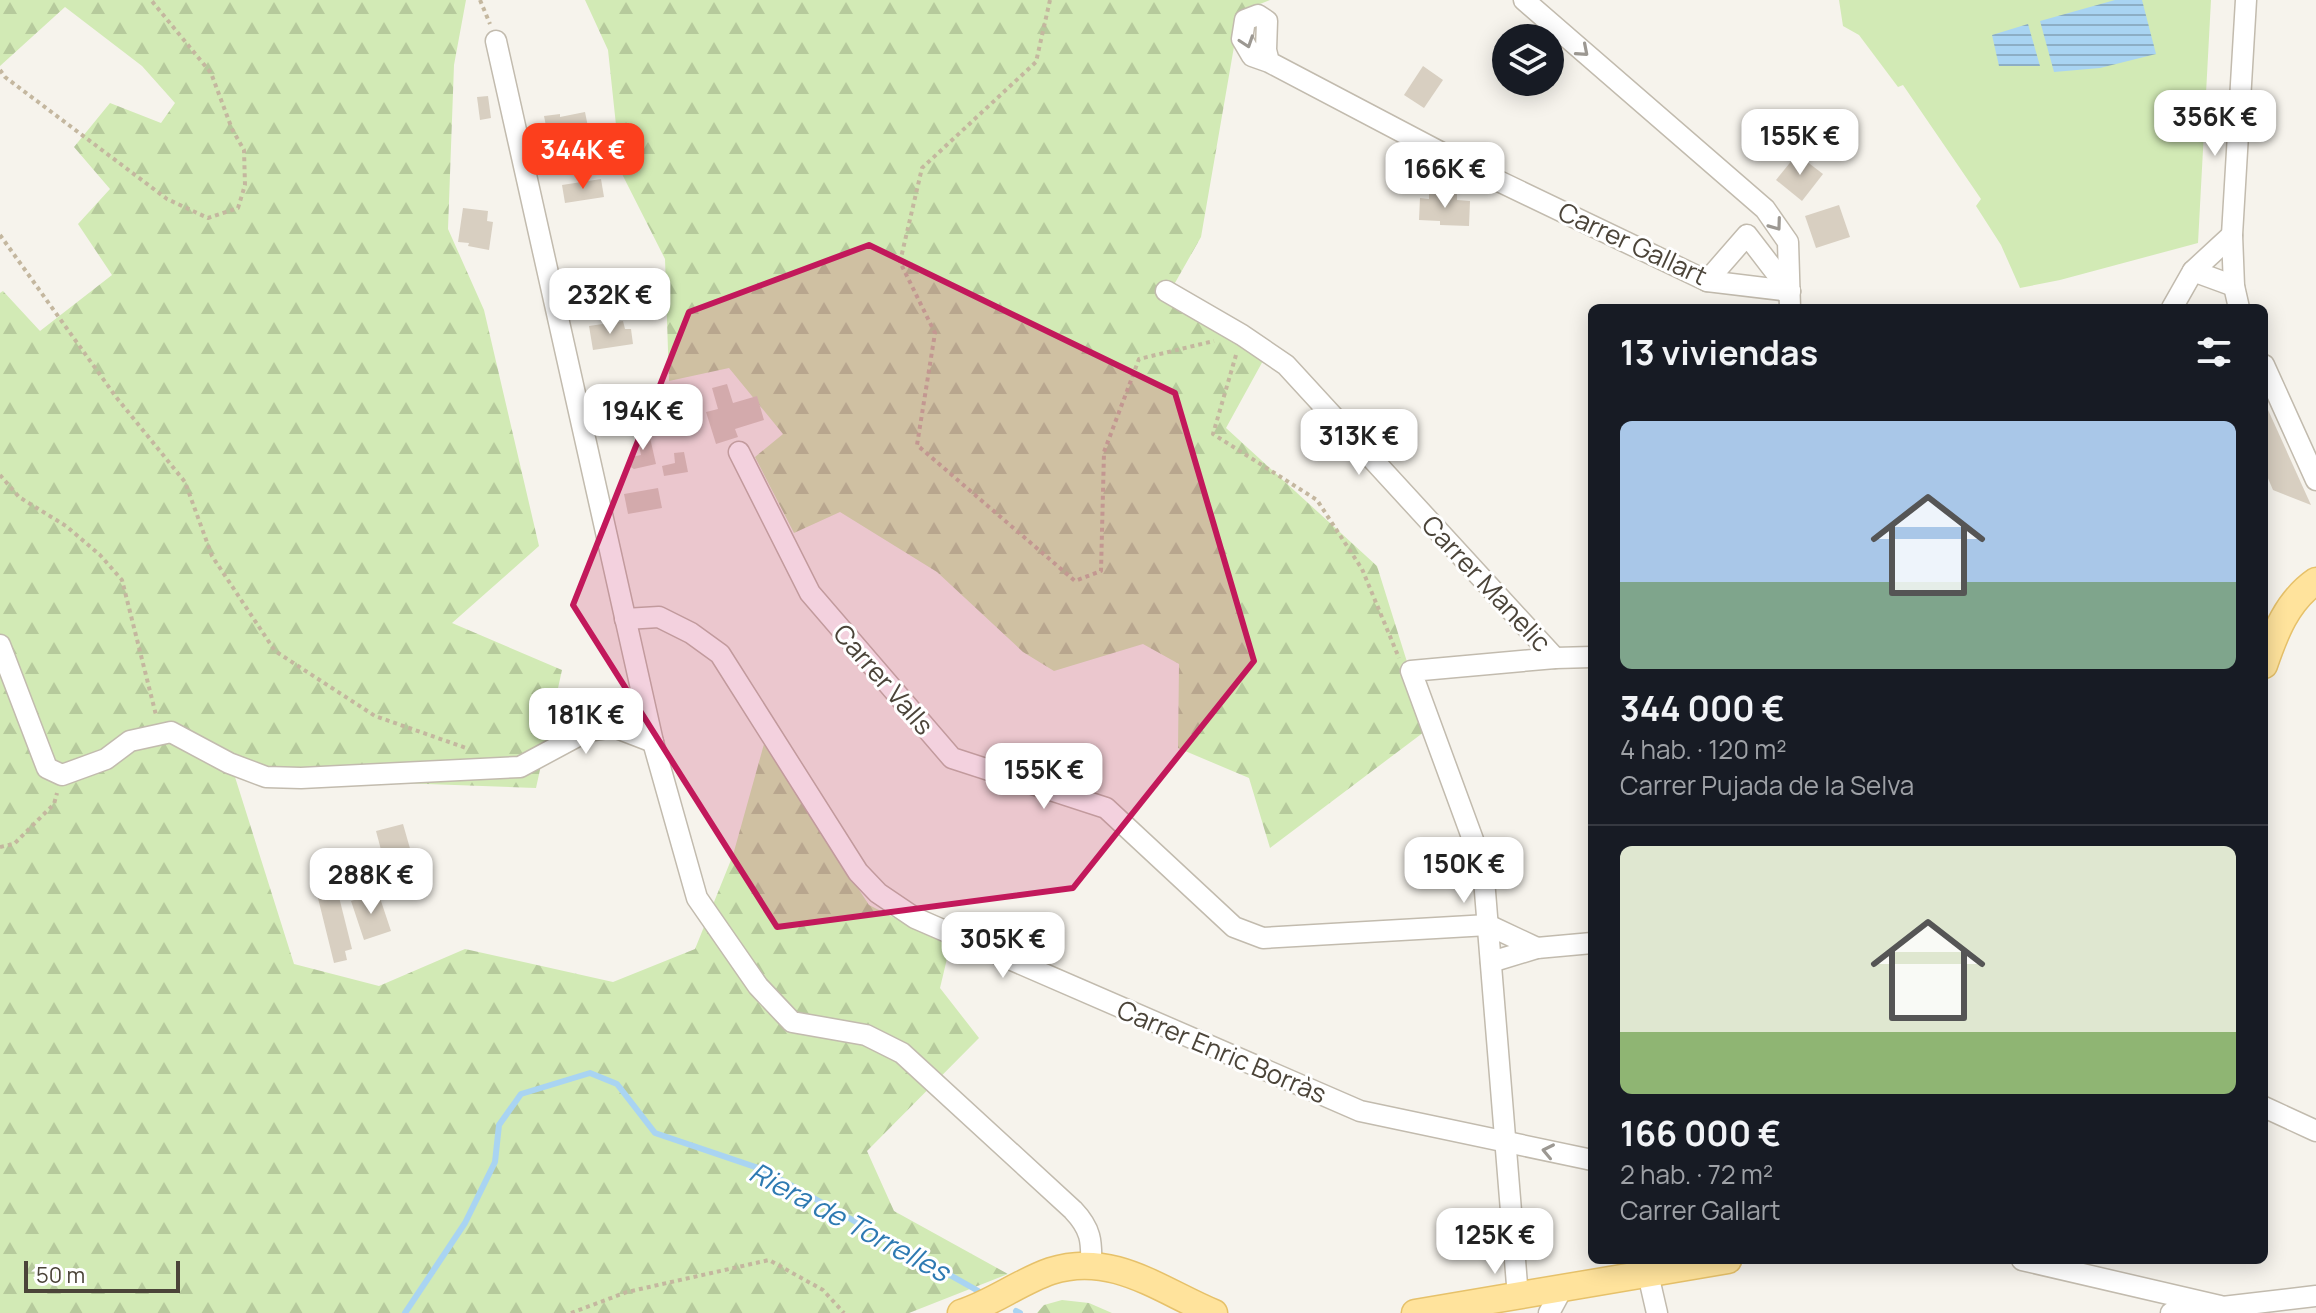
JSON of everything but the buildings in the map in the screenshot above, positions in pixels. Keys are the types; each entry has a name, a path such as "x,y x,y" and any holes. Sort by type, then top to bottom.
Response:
{"main road":[{"path":"2268,654 2278,627 2299,595 2316,581"},
{"path":"1415,1313 1705,1264"},
{"path":"961,1313 988,1307 1027,1282 1052,1271 1091,1266 1122,1270 1214,1313"}],"street":[{"path":"1524,0 1765,209 1788,242 1790,300"},
{"path":"2238,304 2234,286 2232,235 2246,0"},
{"path":"496,41 653,742 697,898 758,986 792,1022 866,1035 902,1053 1086,1224 1091,1240 1091,1266"},
{"name":"Carrer Gallart","path":"1269,62 1461,163 1707,281 1790,300"},
{"path":"1707,281 1747,235 1790,300"},
{"path":"2174,304 2193,271 2232,235"},
{"path":"2193,271 2234,286"},
{"name":"Carrer Manelic","path":"1166,291 1242,335 1286,365 1555,658"},
{"path":"2268,374 2316,480"},
{"name":"Carrer Valls","path":"739,452 810,593 952,758 1106,808 1234,927 1263,938 1488,925 1537,948"},
{"name":"Carrer Enric Borràs","path":"625,619 659,617 691,633 720,654 858,872 878,893 915,918 1360,1111 1588,1159"},
{"path":"0,645 47,768 62,775 106,759 130,741 171,732 229,763 266,777 301,778 520,767 587,731 614,727 653,742"},
{"path":"1518,1297 1483,867 1411,671 1588,657"},
{"path":"1491,962 1537,948 1588,943"},
{"path":"2268,1109 2313,1130"},
{"path":"2039,1264 2220,1306"},
{"path":"1648,1274 1657,1313"},
{"path":"1549,1313 1562,1289"},
{"path":"2171,1313 2316,1296"}],"path":[{"path":"0,70 5,77 167,199 208,218 238,208 245,185 244,150 232,129 211,73 151,0"},
{"path":"1050,0 1036,62 922,168 900,262 935,333 917,445 1075,581 1101,571 1104,452 1139,359 1242,335 1213,434 1317,500 1362,569 1400,660 1411,671"},
{"path":"0,235 116,397 185,482 212,556 275,651 375,716 477,752"},
{"path":"0,475 19,497 66,526 100,555 122,580 160,733"},
{"path":"0,847 14,844 54,804 62,775"},
{"path":"571,1313 627,1292 769,1260 823,1290 844,1313"}],"highlighted area":[{"path":"869,245 1175,393 1254,661 1073,888 777,927 573,605 689,312"}],"green space":[{"path":"0,0 466,0 454,65 448,229 484,310 539,546 452,623 562,670 536,788 235,777 294,964 379,986 465,949 613,982 695,949 733,855 764,744 869,905 950,946 940,988 979,1038 867,1151 894,1211 1008,1274 909,1313 0,1313 0,293 3,291 40,331 112,275 78,224 110,189 74,147 110,103 161,123 175,103 142,66 65,7 0,66"},
{"path":"585,0 1270,0 1240,12 1201,237 1167,297 1264,359 1226,428 1377,566 1428,729 1270,848 1249,778 1178,748 1179,664 1143,644 1054,671 1023,652 937,572 840,512 794,533 755,457 783,434 729,368 669,381 665,259 621,172 608,50"},
{"path":"1839,0 2211,0 2198,243 2020,288 2001,245 1976,206 1981,199 1903,85 1898,87 1859,35 1843,26"},
{"path":"1062,1300 1089,1303 1112,1313 1037,1313 1044,1305"}],"water":[{"path":"2115,0 2142,0 2156,54 2100,68 2054,72 2040,21"},
{"path":"2028,24 2040,66 1999,66 1992,35"}],"waterway":[{"name":"Riera de Torrelles","path":"405,1313 465,1223 495,1162 499,1125 521,1094 590,1073 617,1084 655,1133 764,1170 980,1292"},
{"name":"Riera de Torrelles","path":"1016,1311 1020,1313"}]}
